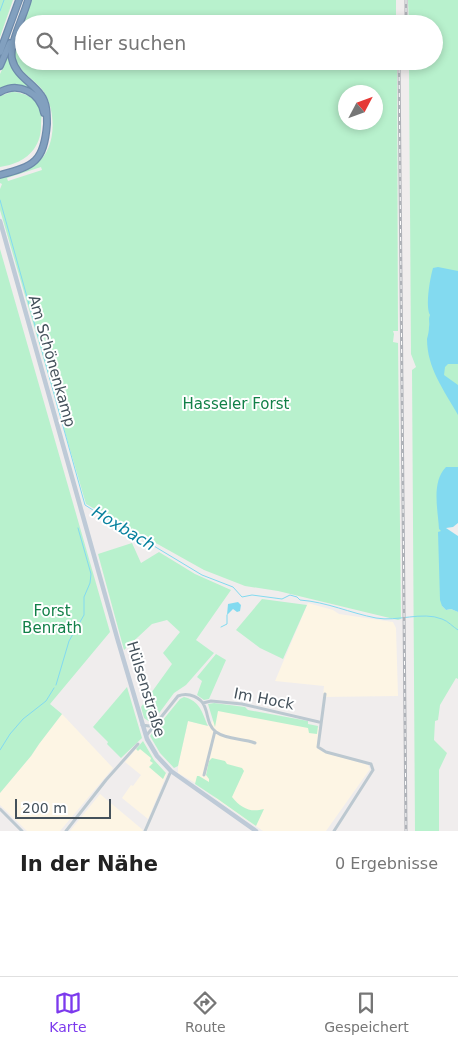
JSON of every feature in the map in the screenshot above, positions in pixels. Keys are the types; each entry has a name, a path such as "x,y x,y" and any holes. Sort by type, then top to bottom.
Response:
{"highway":[{"path":"0,52 19,0"},
{"path":"21,15 27,0"},
{"path":"23,15 27,0"},
{"path":"0,66 15,30"},
{"path":"15,40 11,54 15,67"},
{"path":"0,175 21,169 33,162 43,150 46,138 47,114 43,98 17,70"},
{"path":"0,92 10,88 17,88 34,94 41,104 44,122 43,140 33,158 22,166 0,171"}],"main road":[{"name":"Am Schönenkamp","path":"0,220 80,507"},
{"name":"Hülsenstraße","path":"80,507 146,737 157,756 171,771 256,831"}],"street":[{"name":"Im Hock","path":"146,737 181,694 194,696 203,703 211,701 242,704 320,722"},
{"path":"325,694 318,747 326,752 371,764 373,767 373,770 334,831"},
{"path":"203,703 215,731 223,736 255,743"},
{"path":"142,724 149,726 157,722"},
{"path":"204,775 215,731"},
{"path":"66,831 138,744"},
{"path":"145,831 171,771"},
{"path":"0,809 22,831"}],"shaded area":[{"path":"308,603 333,610 339,614 393,622 396,628 398,696 323,697 324,686 275,681"},
{"path":"220,707 319,728 317,748 323,752 368,765 370,769 326,831 263,831 204,788 178,773 188,721 210,726"},
{"path":"62,714 113,768 60,831 27,831 0,805 0,793 31,756"},
{"path":"143,741 154,760 167,774 148,819 122,798 141,775 125,762"},
{"path":"100,794 143,830 70,831"}],"green space":[{"path":"0,0 13,0 0,37"},
{"path":"31,0 396,0 396,15 27,15"},
{"path":"408,0 458,0 458,467 446,467 441,529 442,606 446,610 451,609 458,612 458,679 456,678 440,705 438,720 435,721 434,740 447,753 439,770 439,831 415,831 412,370 416,367 411,354 409,70 443,70 443,15 409,15"},
{"path":"10,52 11,59 15,64 15,70 20,70 42,99 29,90 0,91 0,74"},
{"name":"Hasseler Forst","path":"21,70 397,70 398,331 393,331 393,342 398,343 401,619 398,620 278,591 245,586 204,570 86,504 0,210 0,189 2,184 0,183 0,178 36,164 48,148 53,127 52,115 46,95","holes":["41,167 42,170 8,181 7,178"]},
{"path":"12,92 29,96 39,106 41,110 41,132 36,146 31,153 23,159 0,167 0,96"},
{"name":"Forst Benrath","path":"0,249 110,632 50,704 62,714 31,756 0,793"},
{"path":"132,543 141,563 159,552 195,574 231,590 196,640 214,653 186,685 174,693 154,720 150,722 144,718 141,707 172,664 163,653 180,632 167,620 152,624 124,650 98,554"},
{"path":"262,599 307,605 283,659 260,648 236,630"},
{"path":"216,654 226,660 209,699 204,700 197,695 202,681 197,677"},
{"path":"127,687 142,738 121,758 93,727"},
{"path":"184,697 197,704 208,726 188,721 178,766 174,768 160,753 150,736 180,699"},
{"path":"208,704 245,707 248,710 308,721 308,724 318,726 317,734 309,733 308,728 218,711 215,727"},
{"path":"143,741 154,760 166,773 163,779 149,767 153,763 150,761 151,758 140,749 138,751 136,749"},
{"path":"212,758 225,761 227,764 242,768 244,771 232,797 246,809 264,809 256,826 195,784 197,776 209,782 206,775 209,761"}],"water":[{"path":"438,267 458,271 458,364 448,364 445,367 444,375 458,385 458,415 437,378 428,350 427,339 430,315 428,292 433,268"},
{"path":"446,467 458,467 458,523 453,527 446,528 458,536 458,612 451,609 446,610 440,600 438,532 441,531 439,529 437,488 441,473"},
{"path":"238,602 241,605 240,611 237,612 233,609 227,615 228,604"}],"waterway":[{"name":"Hoxbach","path":"0,11 4,0"},
{"name":"Hoxbach","path":"0,200 85,505 202,575 233,587 242,597 252,595 282,599 290,595 300,600 320,603 376,618 434,617 444,620 458,630"},
{"path":"56,685 69,641 84,615 84,597 90,583 91,574 78,528"},
{"path":"221,627 227,624 227,615"},
{"path":"0,750 10,734 23,719 46,701 54,688"}],"railway":[{"path":"406,0 406,15"},
{"path":"399,70 406,831"}]}
